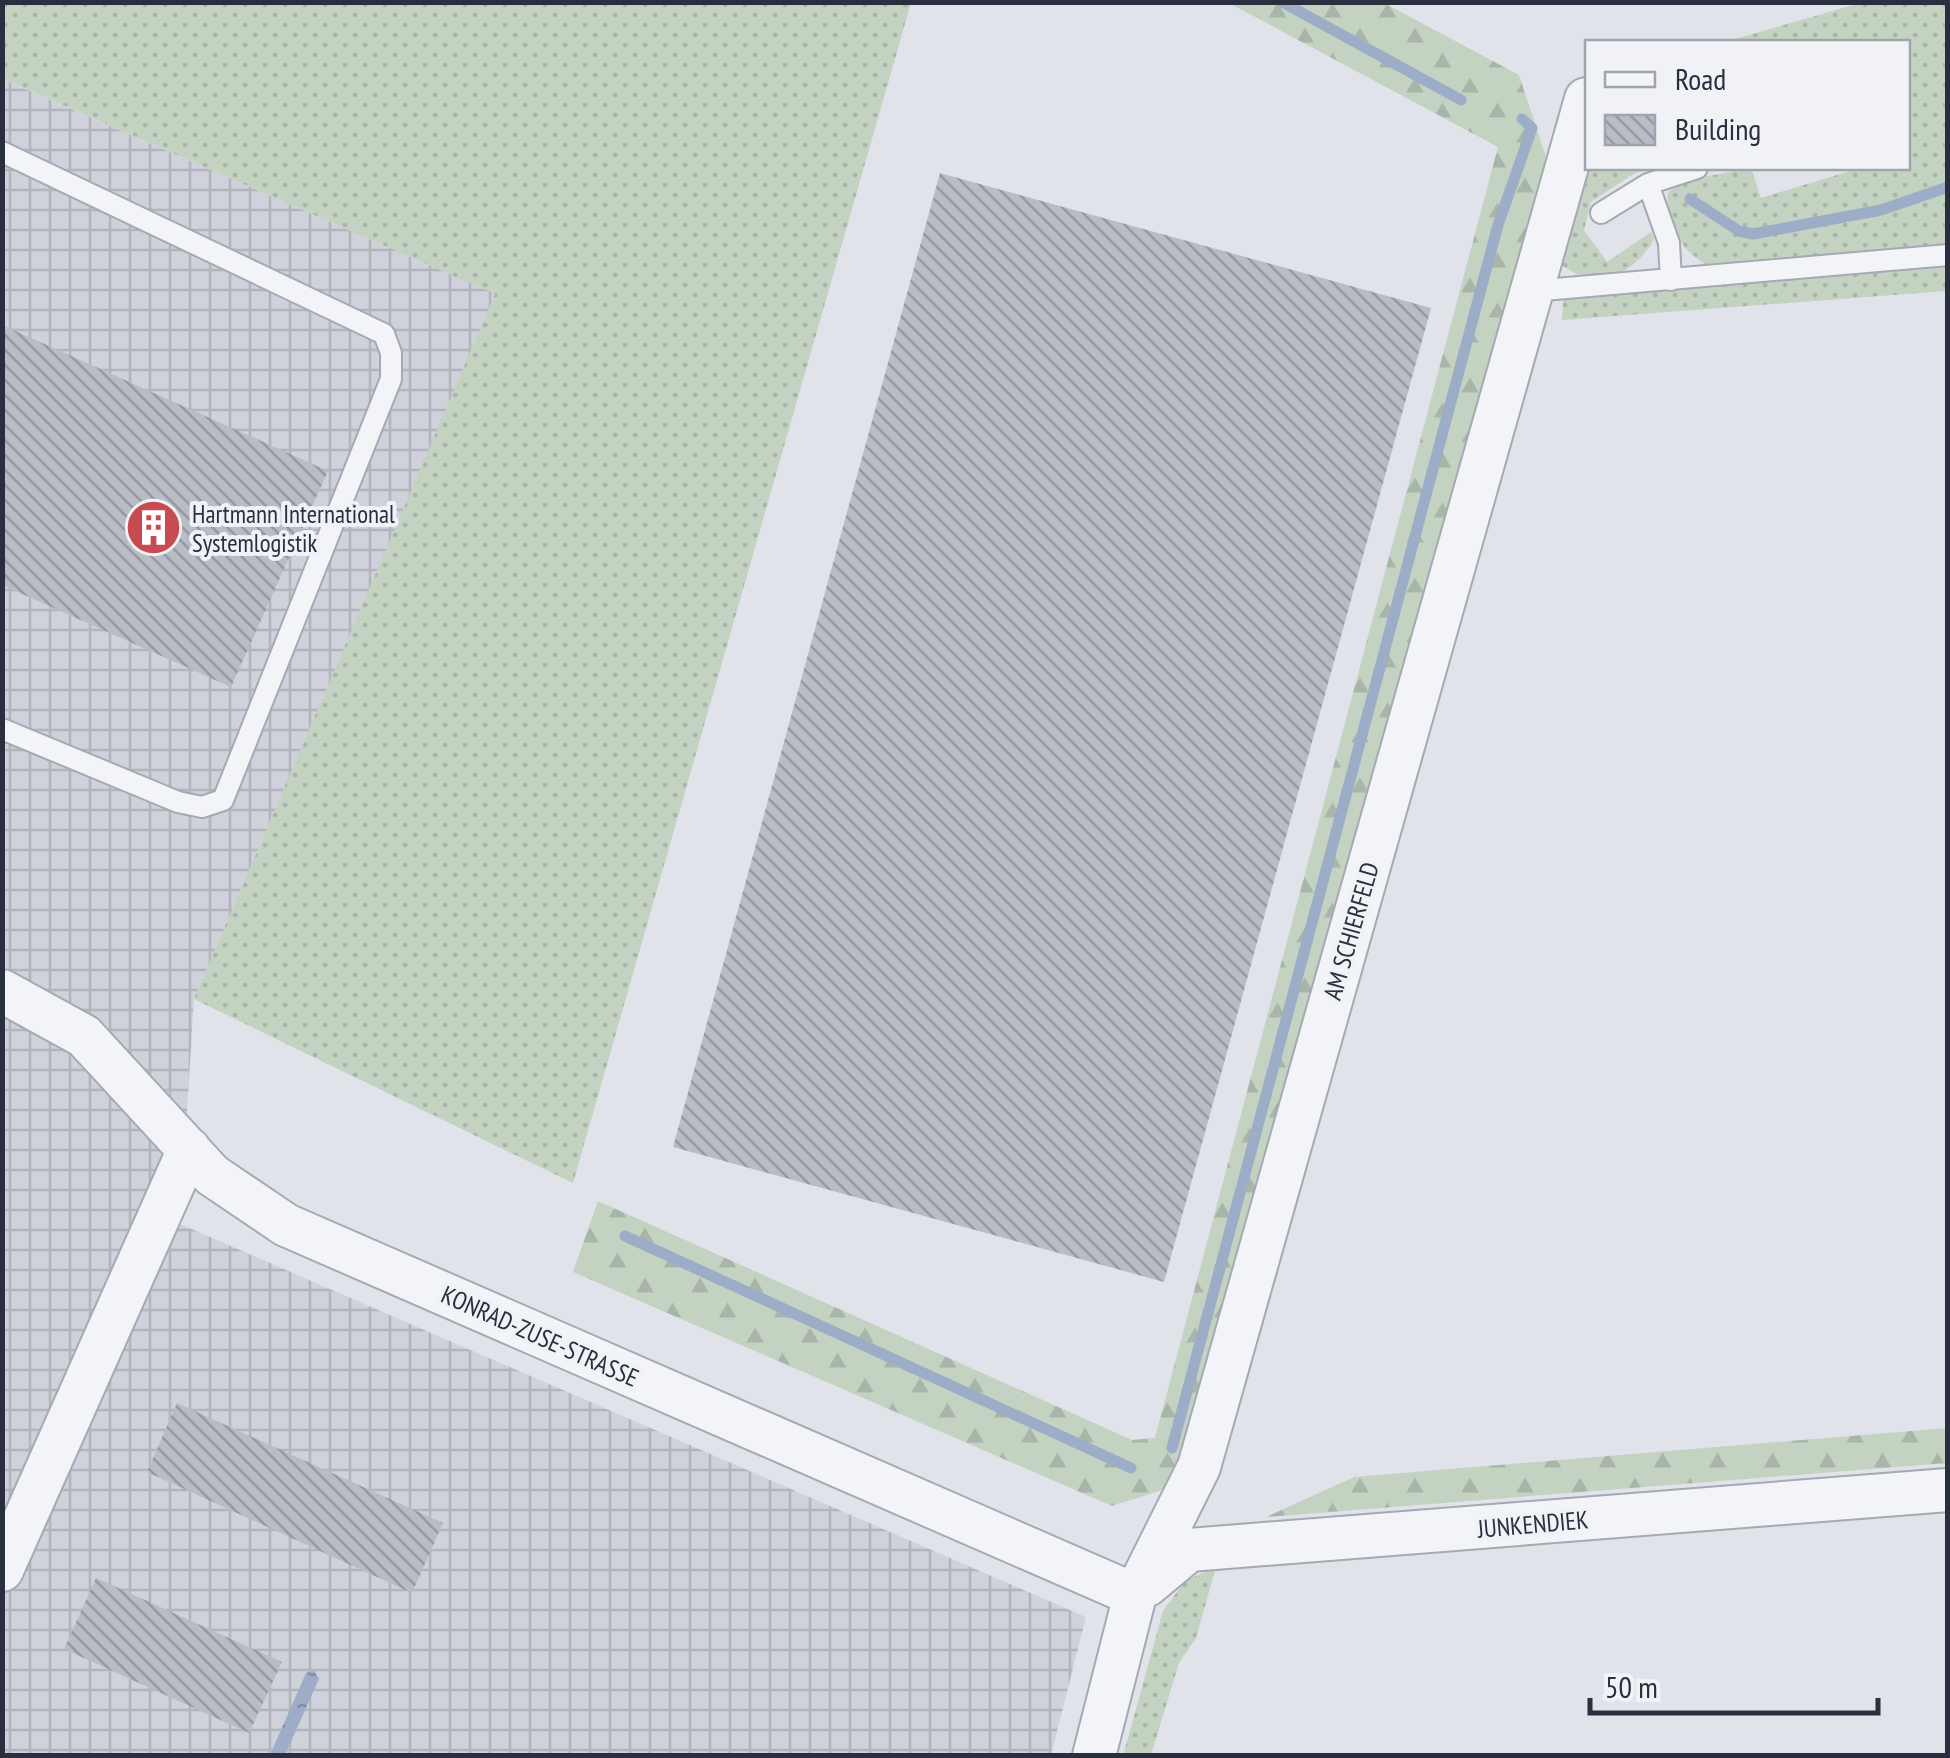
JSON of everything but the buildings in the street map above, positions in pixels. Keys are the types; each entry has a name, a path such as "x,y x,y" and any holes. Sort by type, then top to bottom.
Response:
{"street":[{"name":"AM SCHIERFELD","path":"1094,1756 1135,1595 1199,1467 1585,102"},
{"name":"KONRAD-ZUSE-STRASSE","path":"2,991 84,1036 212,1174 286,1225 1135,1595"},
{"path":"2,1570 190,1149"},
{"name":"JUNKENDIEK","path":"1135,1595 1189,1550 1948,1490"}],"lane":[{"path":"2,152 384,334 391,353 391,379 223,800 202,807 178,802 2,729"},
{"path":"1601,213 1648,184 1691,170"},
{"path":"1648,184 1669,243 1672,280"},
{"path":"1532,291 1948,255"}],"shaded area":[{"path":"2,79 496,294 194,999 180,1224 1086,1617 1051,1755 3,1755"}],"green space":[{"path":"3,2 911,3 573,1183 194,999 495,294 3,79"},
{"path":"1229,3 1384,3 1519,75 1546,157 1193,1454 1178,1485 1112,1506 573,1272 598,1201 1132,1440 1155,1438 1498,147"},
{"path":"1860,3 1947,3 1947,246 1716,269 1695,257 1679,239 1670,217 1668,192 1682,181 1752,170 1761,198 1853,170 1910,170 1910,40 1732,40"},
{"path":"1587,170 1647,170 1635,173 1591,202 1584,230 1607,262 1651,232 1654,239 1634,264 1608,277 1595,278 1567,269 1553,258"},
{"path":"1947,263 1947,291 1562,320 1563,299"},
{"path":"1947,1428 1947,1463 1266,1517 1354,1477"},
{"path":"1216,1567 1196,1638 1179,1663 1151,1755 1123,1756 1163,1611 1185,1581"}],"water":[{"path":"314,1671 319,1679 285,1755 270,1755 306,1673"}],"waterway":[{"path":"1282,2 1461,100"},
{"path":"1172,1448 1498,225 1532,128 1522,119"},
{"path":"1690,199 1739,231 1753,234 1881,210 1948,187"},
{"path":"625,1236 1131,1468"}],"place":[{"name":"Hartmann International Systemlogistik","path":"153,528"}]}
